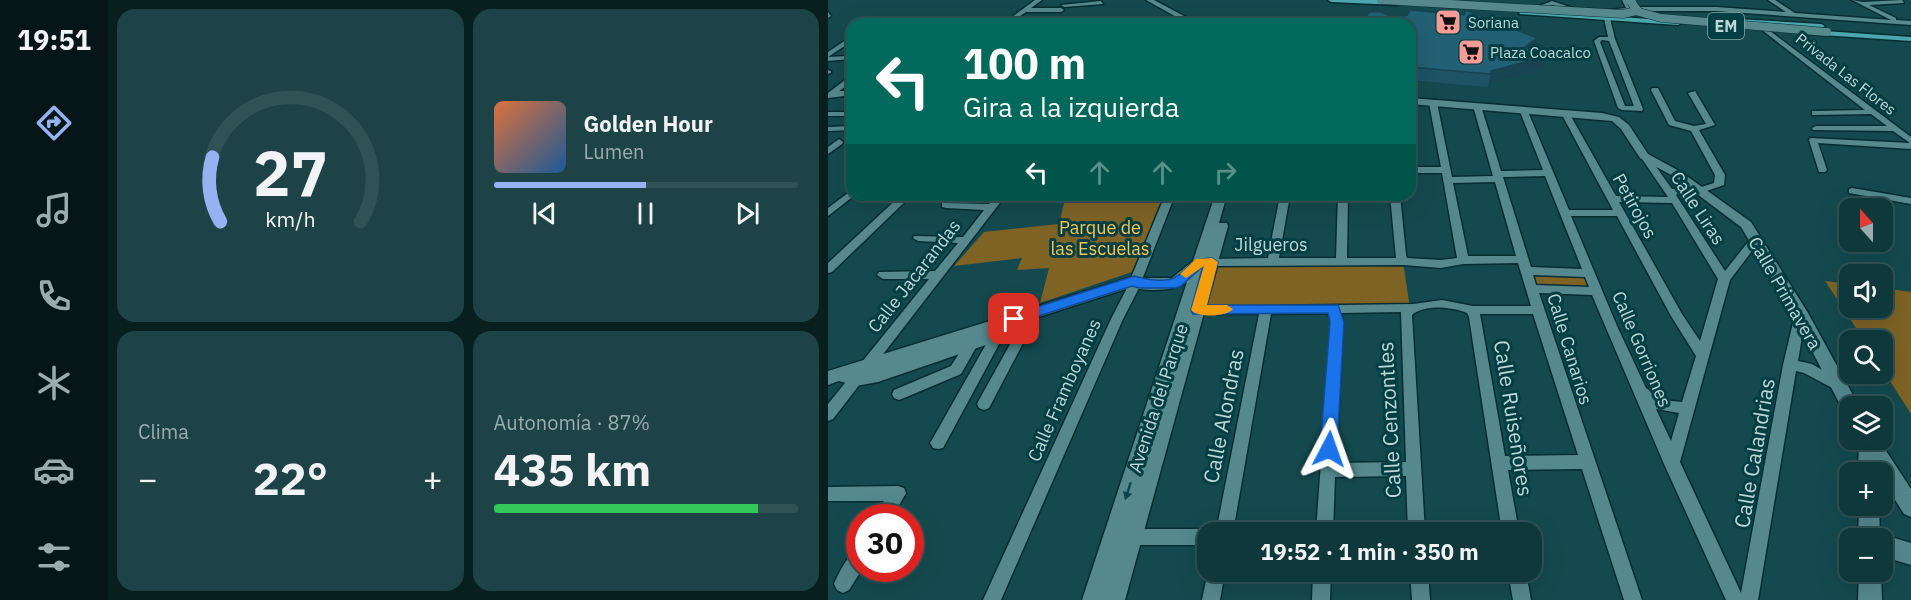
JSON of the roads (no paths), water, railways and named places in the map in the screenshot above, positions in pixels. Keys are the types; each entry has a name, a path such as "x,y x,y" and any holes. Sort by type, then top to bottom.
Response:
{"main road":[{"name":"EM","path":"1331,0 1768,26 1800,25 1911,37"},
{"name":"EM","path":"1438,0 1571,9 1610,15 1660,16 1885,37 1911,37"}],"street":[{"path":"1014,18 1039,0"},
{"path":"1149,0 1184,18"},
{"path":"1158,0 1192,18"},
{"path":"1381,0 1619,14 1636,11 1631,0"},
{"path":"1625,0 1630,9"},
{"path":"1631,0 1640,9 1660,16"},
{"path":"1631,0 1639,12 1660,18 1885,37"},
{"path":"1771,0 1794,14"},
{"path":"1858,1 1900,22"},
{"path":"1858,1 1902,2"},
{"path":"1539,7 1552,2 1571,9"},
{"path":"1025,10 1101,3"},
{"path":"1091,5 1088,9 1108,10"},
{"path":"1612,39 1601,38 1597,41 1622,108 1640,109 1612,39 1610,15 1630,9 1755,12 1911,23"},
{"path":"1877,11 1900,10"},
{"name":"Privada Las Flores","path":"1755,12 1768,26 1911,143"},
{"path":"1783,14 1800,25"},
{"path":"1893,18 1911,18"},
{"path":"828,55 846,42"},
{"path":"839,47 846,46"},
{"path":"828,59 846,58"},
{"path":"829,95 846,83"},
{"path":"1655,90 1672,123 1694,129 1711,125 1692,93"},
{"path":"829,95 846,94"},
{"name":"Calle Primavera","path":"1416,102 1602,116 1615,119 1625,128 1644,156 1677,174 1746,225 1800,313 1843,396"},
{"path":"1434,103 1463,260"},
{"name":"Calle Canarios","path":"1477,106 1538,310 1633,600"},
{"name":"Calle Gorriones","path":"1523,110 1639,390 1735,600"},
{"path":"1813,110 1872,112"},
{"name":"Petirojos","path":"1564,113 1677,316 1701,352"},
{"path":"828,114 846,114"},
{"path":"828,123 839,114"},
{"path":"828,129 846,128"},
{"path":"1816,128 1895,129"},
{"path":"1611,199 1673,197 1676,190 1698,191 1719,185 1720,175 1694,129"},
{"path":"1822,170 1813,141 1899,145 1911,143"},
{"path":"828,151 839,142"},
{"path":"1899,145 1911,156"},
{"name":"Calle Liras","path":"1644,156 1711,257 1728,274"},
{"path":"1416,171 1447,175 1498,177 1549,173"},
{"path":"1852,191 1911,201"},
{"path":"828,213 846,198"},
{"path":"828,269 901,201"},
{"name":"Calle Jacarandas","path":"861,373 996,201"},
{"name":"Calle Framboyanes","path":"992,600 1117,318 1135,285 1168,201"},
{"name":"Avenida del Parque","path":"1113,600 1206,262 1220,201"},
{"name":"Avenida del Parque","path":"1206,262 1229,201"},
{"path":"1273,262 1284,201"},
{"path":"1341,261 1343,201"},
{"path":"1396,201 1400,255 1404,261"},
{"path":"946,205 992,207"},
{"path":"1564,213 1618,213"},
{"path":"918,238 966,240"},
{"path":"1672,464 1701,352 1728,274 1756,239"},
{"name":"Jilgueros","path":"1206,262 1404,261 1441,264 1463,260 1590,273"},
{"path":"832,378 861,373 1135,285 1176,283 1206,262"},
{"path":"884,275 938,275"},
{"path":"1176,283 1192,310 1413,308 1421,305 1464,307 1472,310 1538,310"},
{"path":"861,373 878,375 998,335 1135,285"},
{"path":"1533,289 1597,291"},
{"path":"1324,522 1337,322 1333,308"},
{"name":"Calle Cenzontles","path":"1413,308 1406,314 1416,522"},
{"name":"Calle Alondras","path":"1226,522 1266,309"},
{"name":"Avenida del Parque","path":"1094,600 1192,310"},
{"name":"Calle Ruiseñores","path":"1472,310 1508,522"},
{"name":"Calle Calandrias","path":"1749,600 1800,313"},
{"path":"1677,316 1689,325 1708,329"},
{"path":"984,405 1027,324"},
{"path":"938,443 998,335"},
{"path":"899,394 956,370 972,344"},
{"path":"1790,365 1807,368 1836,385"},
{"path":"828,415 861,373"},
{"path":"1639,390 1660,405 1688,408"},
{"path":"1874,450 1911,507"},
{"path":"1499,463 1587,462"},
{"path":"1327,470 1413,469"},
{"path":"828,494 898,494 892,504"},
{"path":"1131,537 1197,537"},
{"path":"1893,549 1911,555"},
{"path":"843,584 846,579"},
{"path":"1211,600 1214,582"},
{"path":"1321,600 1322,582"},
{"path":"1420,582 1421,600"},
{"path":"1519,582 1522,600"},
{"path":"1870,582 1870,600"}],"place":[{"name":"Soriana","path":"1448,22"},
{"name":"Plaza Coacalco","path":"1471,52"}],"park label":[{"name":"Parque de las Escuelas","path":"1100,237"}]}
